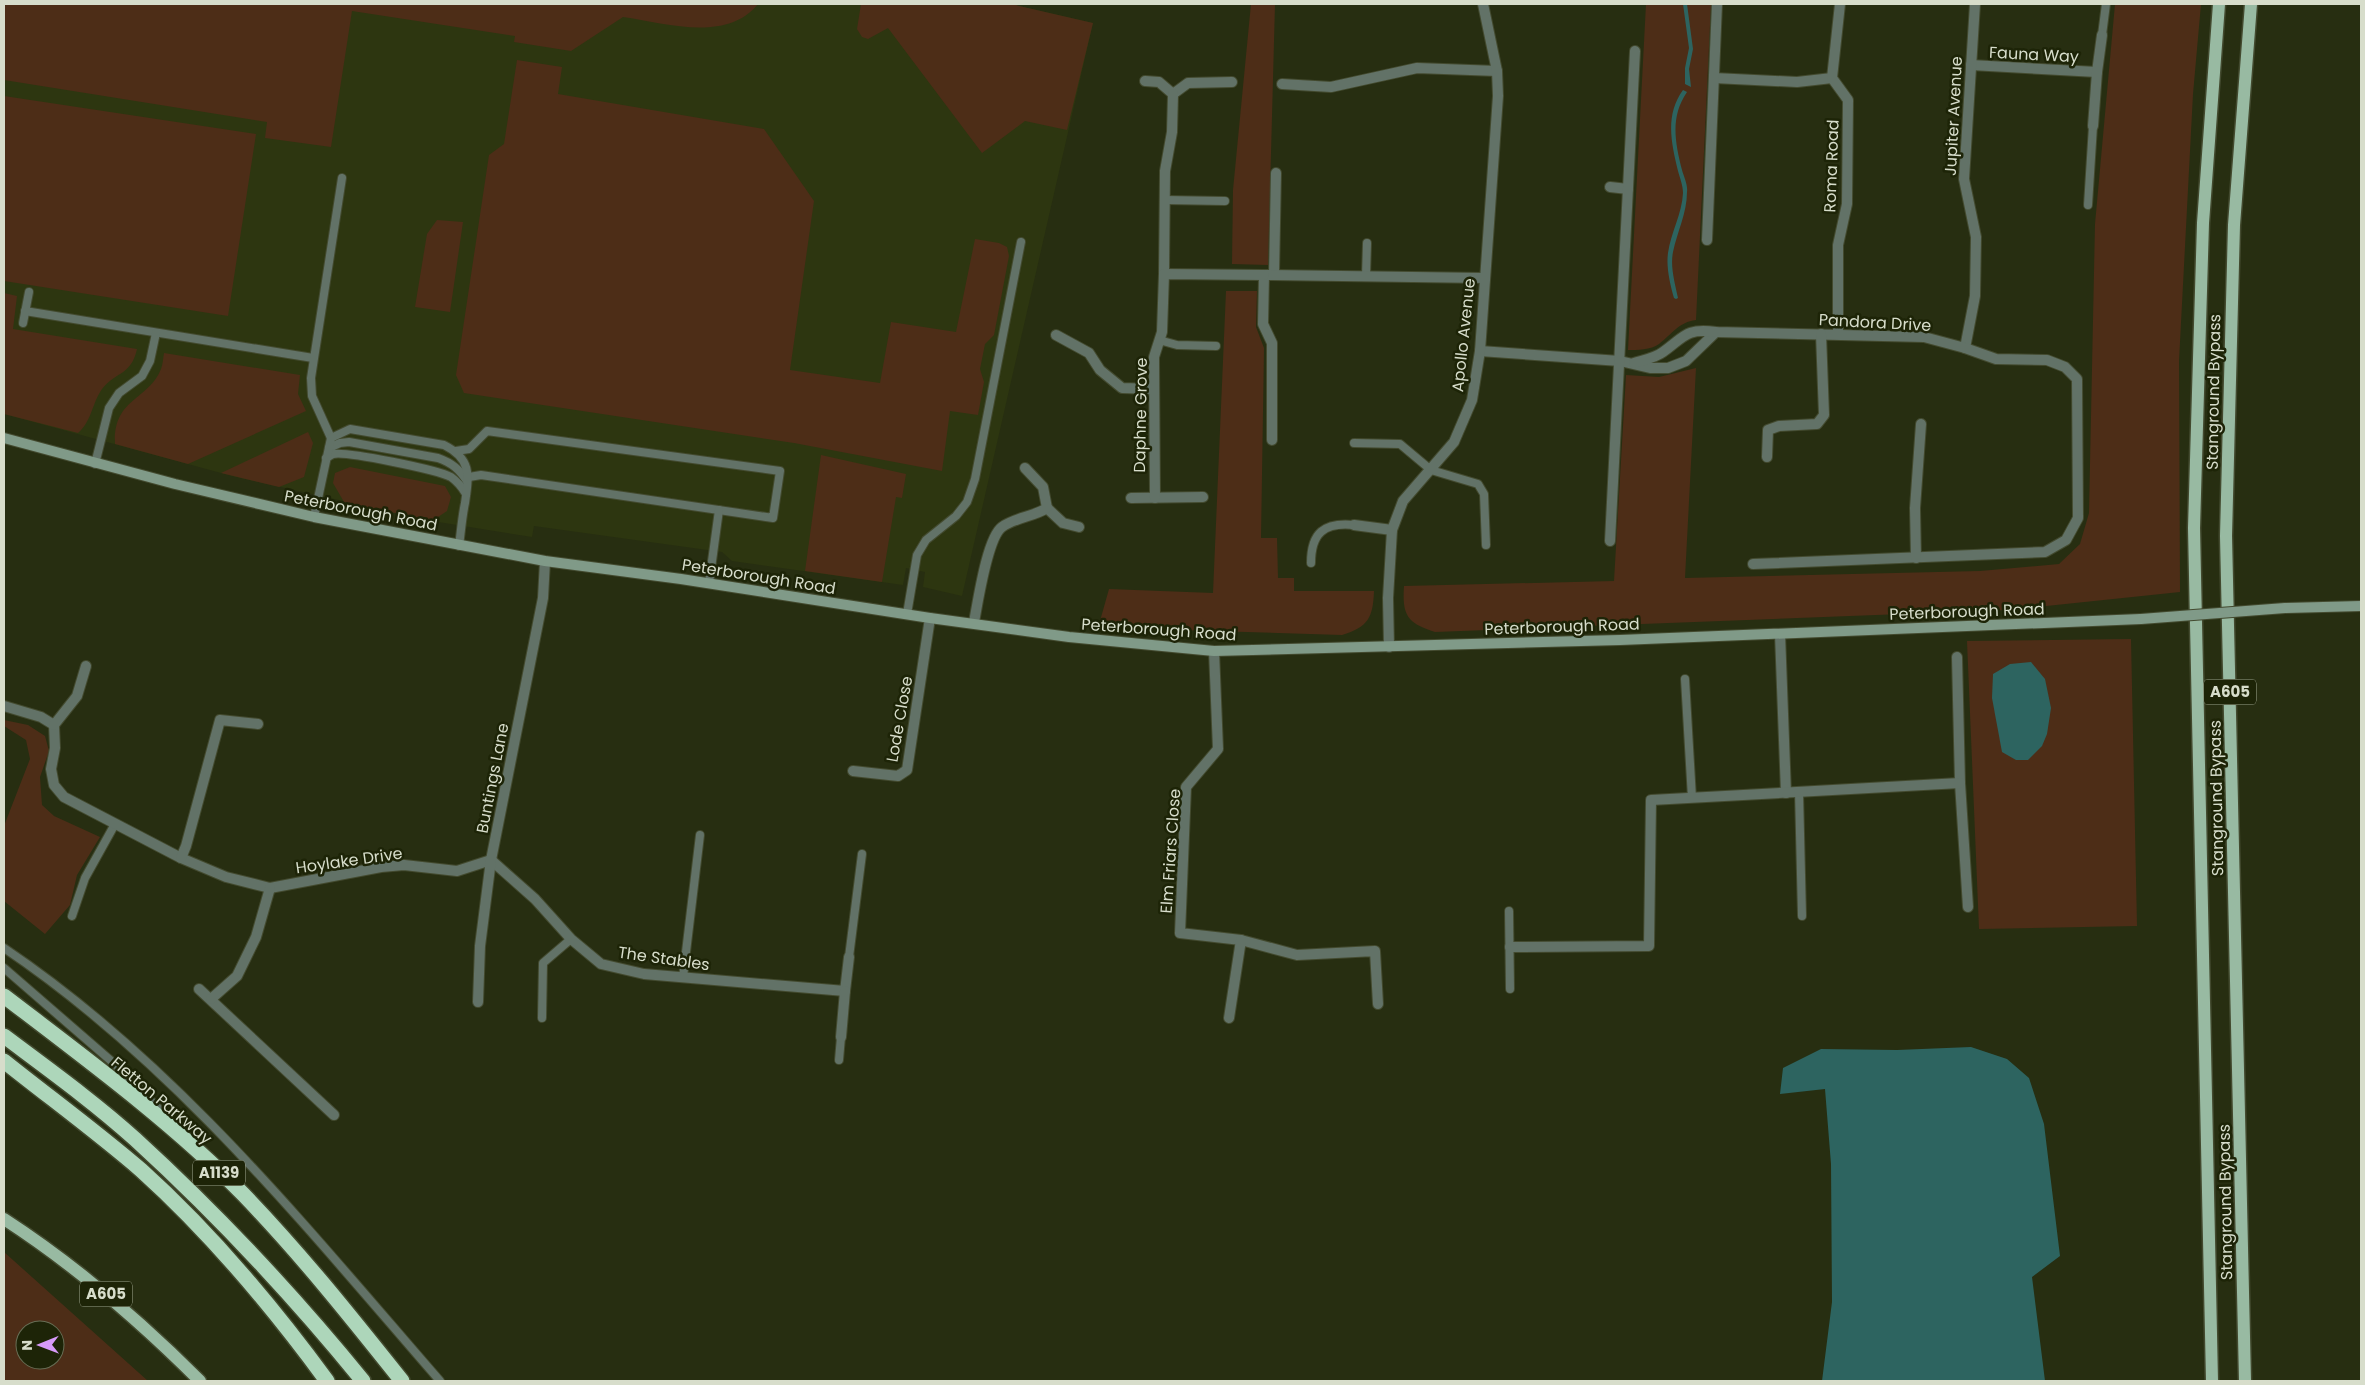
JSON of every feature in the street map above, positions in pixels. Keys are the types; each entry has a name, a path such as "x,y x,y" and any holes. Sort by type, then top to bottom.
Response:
{"highway":[{"name":"Fletton Parkway","path":"4,996 157,1116 242,1194 339,1301 402,1381"},
{"name":"A1139","path":"4,1036 58,1076 134,1138 218,1217 314,1320 363,1381"},
{"path":"4,1061 141,1170 214,1243 293,1335 327,1381"}],"main road":[{"name":"Stanground Bypass","path":"2212,1381 2196,699 2194,528 2203,233 2219,4"},
{"name":"Stanground Bypass","path":"2245,1381 2226,536 2234,226 2251,4"},
{"name":"Peterborough Road","path":"4,438 95,464 314,517 459,546 545,561 709,583 930,618 974,622 1069,637 1214,651 1780,634 2141,619 2285,608 2361,606"},
{"name":"A605","path":"4,1218 33,1237 100,1288 200,1381"}],"street":[{"name":"Apollo Avenue","path":"1389,647 1388,598 1392,530 1403,501 1454,442 1472,400 1480,351 1498,96 1497,71 1483,4"},
{"path":"1707,240 1717,4"},
{"path":"1714,78 1797,82 1832,78 1840,4"},
{"name":"Jupiter Avenue","path":"1965,348 1975,296 1976,237 1964,179 1975,4"},
{"path":"2093,126 2096,72 2102,35"},
{"path":"1610,540 1635,51"},
{"name":"Fauna Way","path":"1971,65 2096,72"},
{"path":"1282,84 1331,86 1417,68 1497,71"},
{"name":"Roma Road","path":"1832,78 1848,100 1848,204 1838,245 1838,334"},
{"path":"1145,81 1159,82 1173,94 1188,82 1232,82"},
{"name":"Daphne Grove","path":"1155,498 1154,357 1162,332 1165,171 1172,132 1173,94"},
{"path":"1272,440 1272,343 1263,324 1269,275 1276,173"},
{"path":"1610,187 1628,188"},
{"path":"1164,274 1484,278"},
{"name":"Pandora Drive","path":"1634,363 1663,352 1686,333 1699,330 1924,337 1996,359 2047,360 2065,367 2076,379 2078,518 2066,540 2045,552 1753,564"},
{"path":"1480,351 1620,361 1650,368 1668,368 1686,361 1716,332"},
{"path":"1767,456 1768,430 1779,426 1817,424 1824,416 1821,334"},
{"path":"1056,335 1089,353 1100,370 1122,388 1154,389"},
{"path":"1916,558 1915,508 1921,424"},
{"path":"1025,468 1043,488 1048,508 1063,523 1079,528"},
{"path":"1132,498 1204,498"},
{"path":"974,622 989,550 1000,528 1021,517 1036,515 1048,508"},
{"path":"1354,525 1392,530"},
{"name":"Buntings Lane","path":"478,1002 481,937 491,860 543,598 545,561"},
{"name":"Lode Close","path":"853,771 898,776 907,770 930,618"},
{"path":"1780,634 1786,793"},
{"name":"Elm Friars Close","path":"1214,651 1218,749 1186,787 1180,934 1241,940 1297,955 1375,951 1378,1004"},
{"path":"1957,657 1960,783 1968,907"},
{"path":"4,706 41,717 54,725 77,696 86,666"},
{"path":"181,858 186,846 220,720 258,724"},
{"name":"Hoylake Drive","path":"54,725 55,748 51,769 54,785 64,797 181,858 226,877 270,888 397,866 457,871 491,860"},
{"path":"1510,947 1650,946 1651,800 1960,783"},
{"name":"The Stables","path":"491,860 535,899 571,939 601,964 644,974 845,991"},
{"path":"211,999 237,976 256,937 270,888"},
{"path":"1230,1018 1241,940"},
{"path":"841,1037 849,957"},
{"path":"199,989 334,1115"}],"lane":[{"path":"2102,35 2106,4"},
{"path":"2088,205 2093,126"},
{"path":"314,517 331,438 312,396 311,378 342,178"},
{"path":"1164,200 1225,201"},
{"path":"907,614 917,554 926,540 956,516 967,502 975,479 1021,242"},
{"path":"1366,276 1367,243"},
{"path":"23,323 29,292"},
{"path":"25,311 313,358"},
{"path":"95,464 109,408 119,393 142,376 150,360 156,332"},
{"path":"1159,340 1177,346 1216,346"},
{"path":"331,438 350,429 444,445 456,451 464,462 468,480 459,546"},
{"path":"456,451 469,449 487,431 780,471 773,518 481,475 468,480"},
{"path":"329,448 340,443 349,442 438,458 452,463 468,480"},
{"path":"1354,443 1400,444 1431,470 1478,484 1484,494 1486,545"},
{"path":"326,458 333,454 356,456 436,472 449,476 459,483 466,494"},
{"path":"709,583 718,510"},
{"path":"1311,562 1311,547 1317,535 1327,527 1338,524 1354,525"},
{"path":"1685,678 1692,798"},
{"path":"1799,792 1802,916"},
{"path":"72,916 85,878 115,824"},
{"path":"684,977 700,835"},
{"path":"849,957 862,854"},
{"path":"1509,911 1510,989"},
{"path":"542,1018 543,963 571,939"},
{"path":"4,948 35,969 128,1046 219,1131 276,1192 440,1381"},
{"path":"4,968 117,1066 242,1194"},
{"path":"839,1060 841,1037"}],"shaded area":[{"path":"4,4 1011,4 1093,23 962,596 923,587 925,572 906,568 903,585 732,561 722,552 534,526 532,537 432,521 232,476 4,414"},
{"path":"4,4 758,4 745,16 730,23 713,27 676,26 623,17 571,51 514,42 515,36 352,11 331,147 265,138 267,122 4,80"},
{"path":"861,4 1011,4 1093,23 1067,130 1025,121 982,153 888,28 868,39 862,37 857,29"},
{"path":"1251,4 1275,4 1268,265 1232,264 1233,190"},
{"path":"1646,4 1711,4 1696,320 1680,326 1656,346 1628,350"},
{"path":"2115,4 2201,4 2193,94 2179,361 2180,592 2007,610 1435,632 1412,621 1404,604 1404,586 1614,581 1626,375 1659,377 1696,368 1685,578 1980,571 2059,564 2080,544 2089,513 2095,224"},
{"path":"517,60 562,67 558,94 764,129 814,201 790,370 880,383 891,322 956,332 975,239 999,243 1007,247 1009,256 994,335 985,344 980,369 984,382 978,415 950,411 942,471 794,443 464,393 456,375 489,155 504,144"},
{"path":"4,96 256,134 228,316 4,281"},
{"path":"437,220 463,222 450,312 415,307 427,234"},
{"path":"1226,291 1257,291 1256,327 1264,348 1261,538 1277,538 1278,578 1294,578 1294,591 1374,591 1370,615 1363,625 1351,632 1342,635 1179,630 1100,621 1109,589 1213,593"},
{"path":"4,293 17,296 13,329 137,349 127,369 107,383 102,389 86,423 78,433 4,414"},
{"path":"164,353 300,375 298,394 306,411 188,464 115,444 116,429 120,417 125,408 155,380 162,367"},
{"path":"308,432 313,443 304,477 279,487 221,473"},
{"path":"821,455 906,474 902,498 896,497 882,582 805,571"},
{"path":"350,467 445,486 451,497 447,511 432,521 344,502 333,483 335,473"},
{"path":"2131,639 2137,926 1979,929 1967,641"},
{"path":"4,720 28,725 45,736 49,751 40,777 42,805 54,816 100,837 77,875 70,905 45,934 4,901 4,826 30,759 26,740 4,726"},
{"path":"4,1252 148,1381 4,1381"}],"water":[{"path":"1683,4 1687,4 1693,49 1689,69 1691,87 1685,84 1685,68 1689,48"},
{"path":"1683,90 1687,92 1678,111 1676,140 1687,189 1687,200 1672,258 1673,275 1678,298 1676,299 1674,298 1670,281 1668,258 1669,245 1681,208 1683,193 1673,150 1671,129 1677,99"},
{"path":"2031,662 2045,679 2051,708 2047,734 2042,746 2028,760 2016,760 2002,752 1992,698 1993,674 2010,664"},
{"path":"1971,1047 2007,1059 2029,1078 2044,1124 2060,1256 2032,1277 2045,1381 1822,1381 1832,1302 1831,1164 1825,1089 1780,1094 1783,1068 1821,1049 1897,1050"}]}
